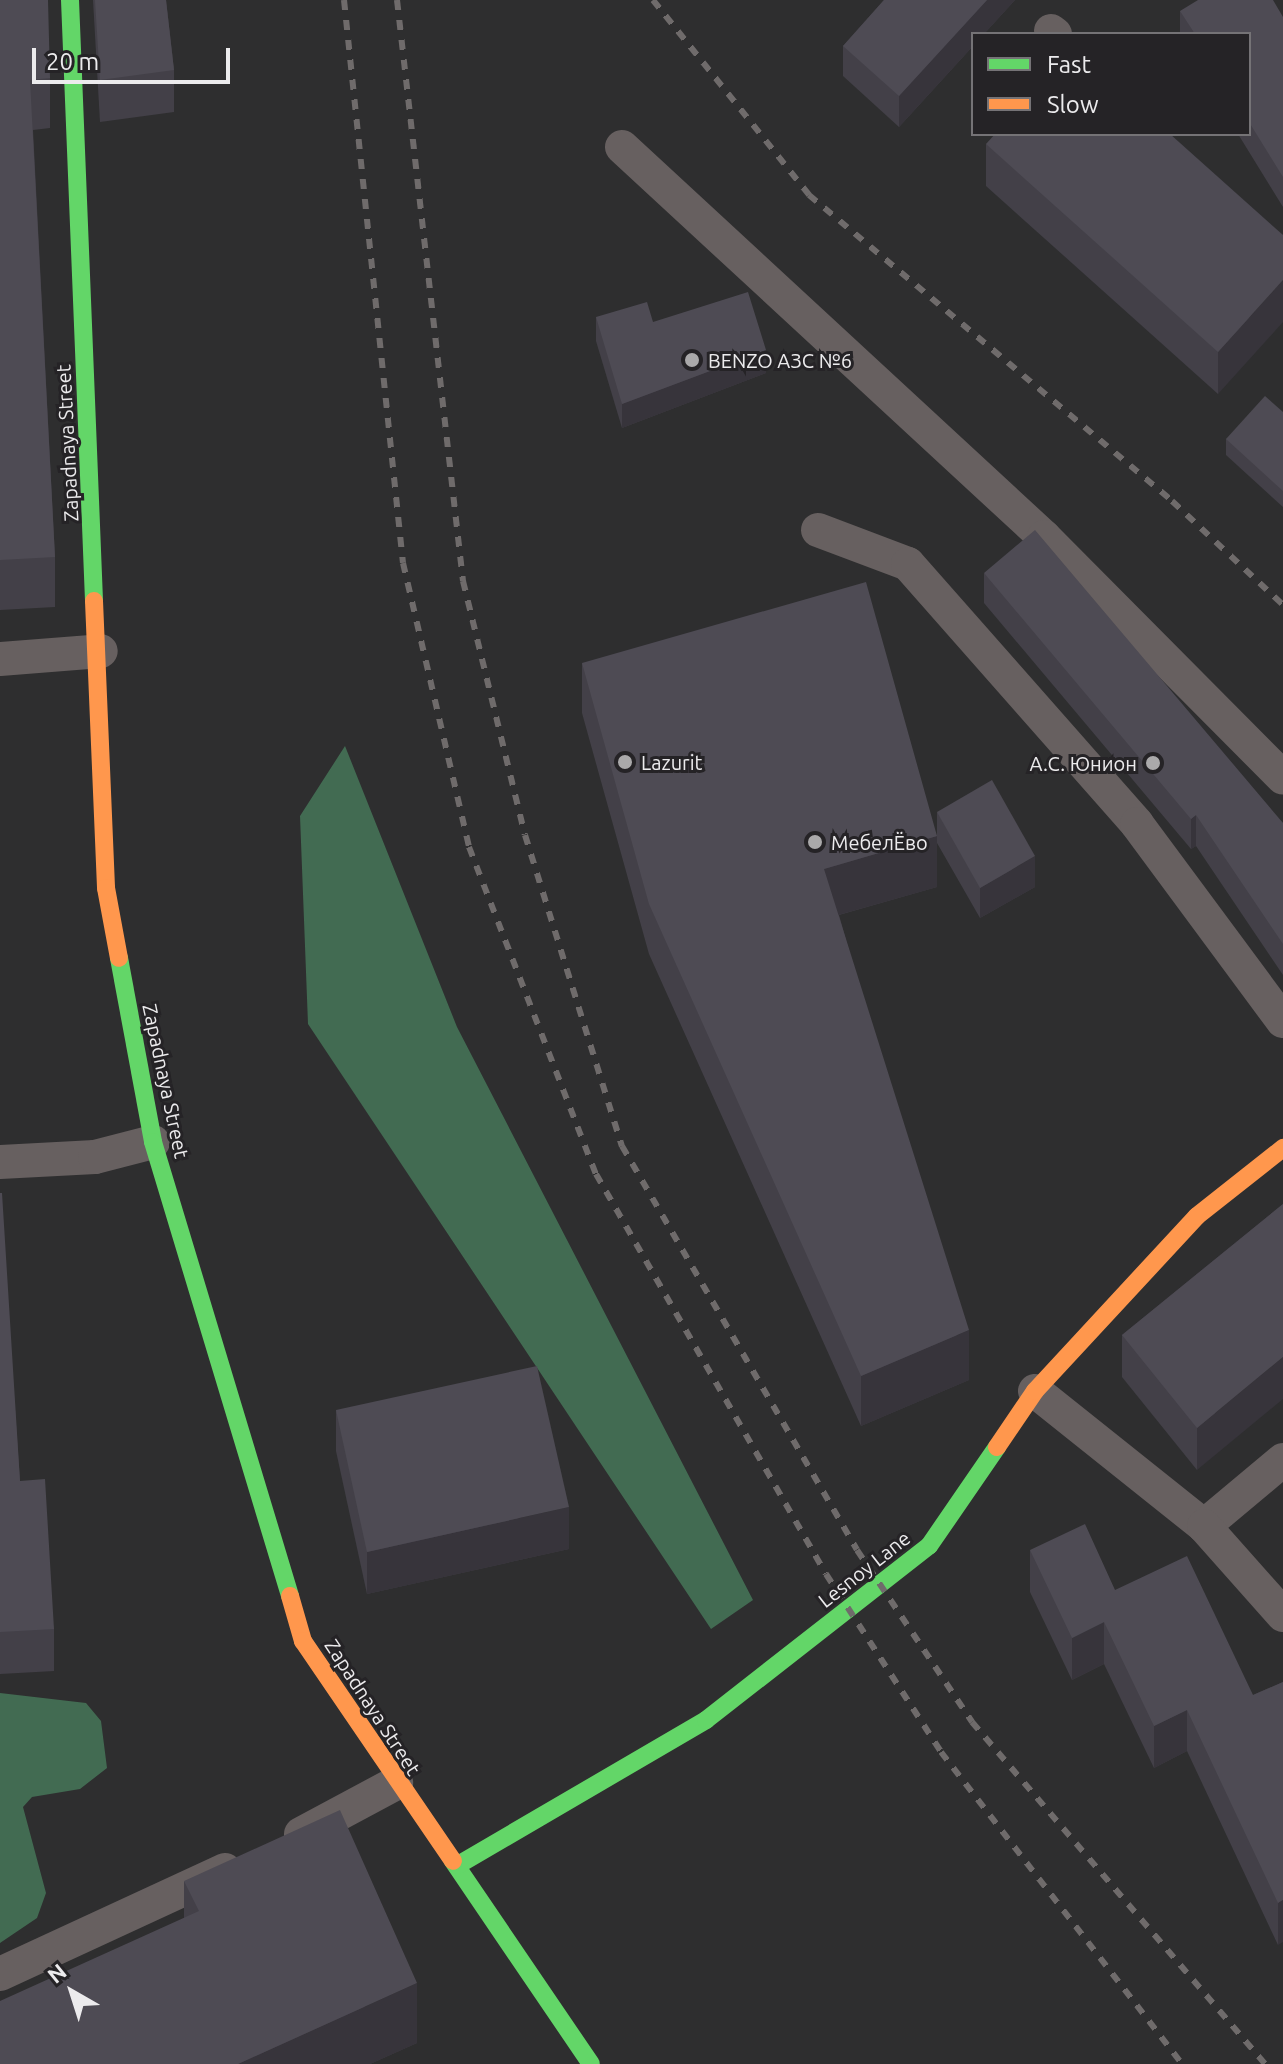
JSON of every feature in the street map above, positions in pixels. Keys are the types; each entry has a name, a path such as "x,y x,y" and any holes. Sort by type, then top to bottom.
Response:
{"street":[{"name":"Zapadnaya Street","path":"70,0 101,651 106,888 153,1142 303,1641 396,1783 458,1865 591,2064"},
{"name":"Lesnoy Lane","path":"458,1865 706,1720 929,1546 1035,1391 1197,1216 1283,1148"}],"lane":[{"path":"622,147 1044,537 1283,778"},
{"path":"818,530 908,564 1137,824 1283,1021"},
{"path":"0,659 101,651"},
{"path":"0,1162 95,1157 153,1142"},
{"path":"1035,1391 1204,1526 1283,1615"},
{"path":"1204,1526 1283,1460"},
{"path":"0,1974 261,1853 396,1783"}],"green space":[{"path":"345,746 457,1027 753,1600 711,1629 308,1024 300,816"},
{"path":"0,1693 86,1703 101,1721 107,1768 80,1789 32,1797 23,1807 46,1893 37,1918 0,1943"}],"building":[{"path":"0,0 48,0 50,78 30,80 55,557 0,560"},
{"path":"95,0 166,0 174,70 100,80"},
{"path":"884,0 987,0 899,96 843,46"},
{"path":"1198,0 1273,0 1283,17 1283,177 1251,125 1251,32 1194,32 1180,11"},
{"path":"993,136 1172,136 1283,235 1283,280 1218,352 986,144"},
{"path":"748,292 766,350 622,404 596,317 647,302 653,322"},
{"path":"1265,396 1283,412 1283,491 1226,439"},
{"path":"1035,530 1283,823 1283,944 1196,815 1191,819 984,573"},
{"path":"866,582 937,836 824,869 969,1330 861,1376 649,904 582,663"},
{"path":"992,780 1035,856 980,888 937,812"},
{"path":"0,1193 20,1481 45,1479 54,1629 0,1632"},
{"path":"1283,1204 1283,1357 1197,1428 1122,1335"},
{"path":"537,1366 569,1507 367,1552 336,1410"},
{"path":"1085,1524 1115,1590 1187,1556 1253,1695 1283,1682 1283,1900 1278,1903 1187,1710 1154,1726 1104,1622 1072,1638 1030,1550"},
{"path":"340,1810 417,1983 238,2064 0,2064 0,2001 199,1911 184,1881"}],"railway":[{"path":"344,0 403,563 469,847 596,1174 826,1574 941,1752 1182,2064"},
{"path":"397,0 463,581 525,835 622,1146 857,1550 972,1722 1265,2064"},
{"path":"653,0 809,195 1172,501 1283,605"}],"traffic: fast":[{"path":"70,0 94,601"},
{"path":"119,958 153,1142 290,1596"},
{"path":"458,1865 706,1720 929,1546 997,1447"},
{"path":"453,1861 591,2064"}],"traffic: slow":[{"path":"94,601 106,888 119,958"},
{"path":"997,1447 1035,1391 1197,1216 1283,1148"},
{"path":"290,1596 303,1641 453,1861"}],"place":[{"name":"BENZO АЗС №6","path":"692,360"},
{"name":"Lazurit","path":"625,762"},
{"name":"А.С. Юнион","path":"1153,763"},
{"name":"МебелЁво","path":"815,842"}]}
